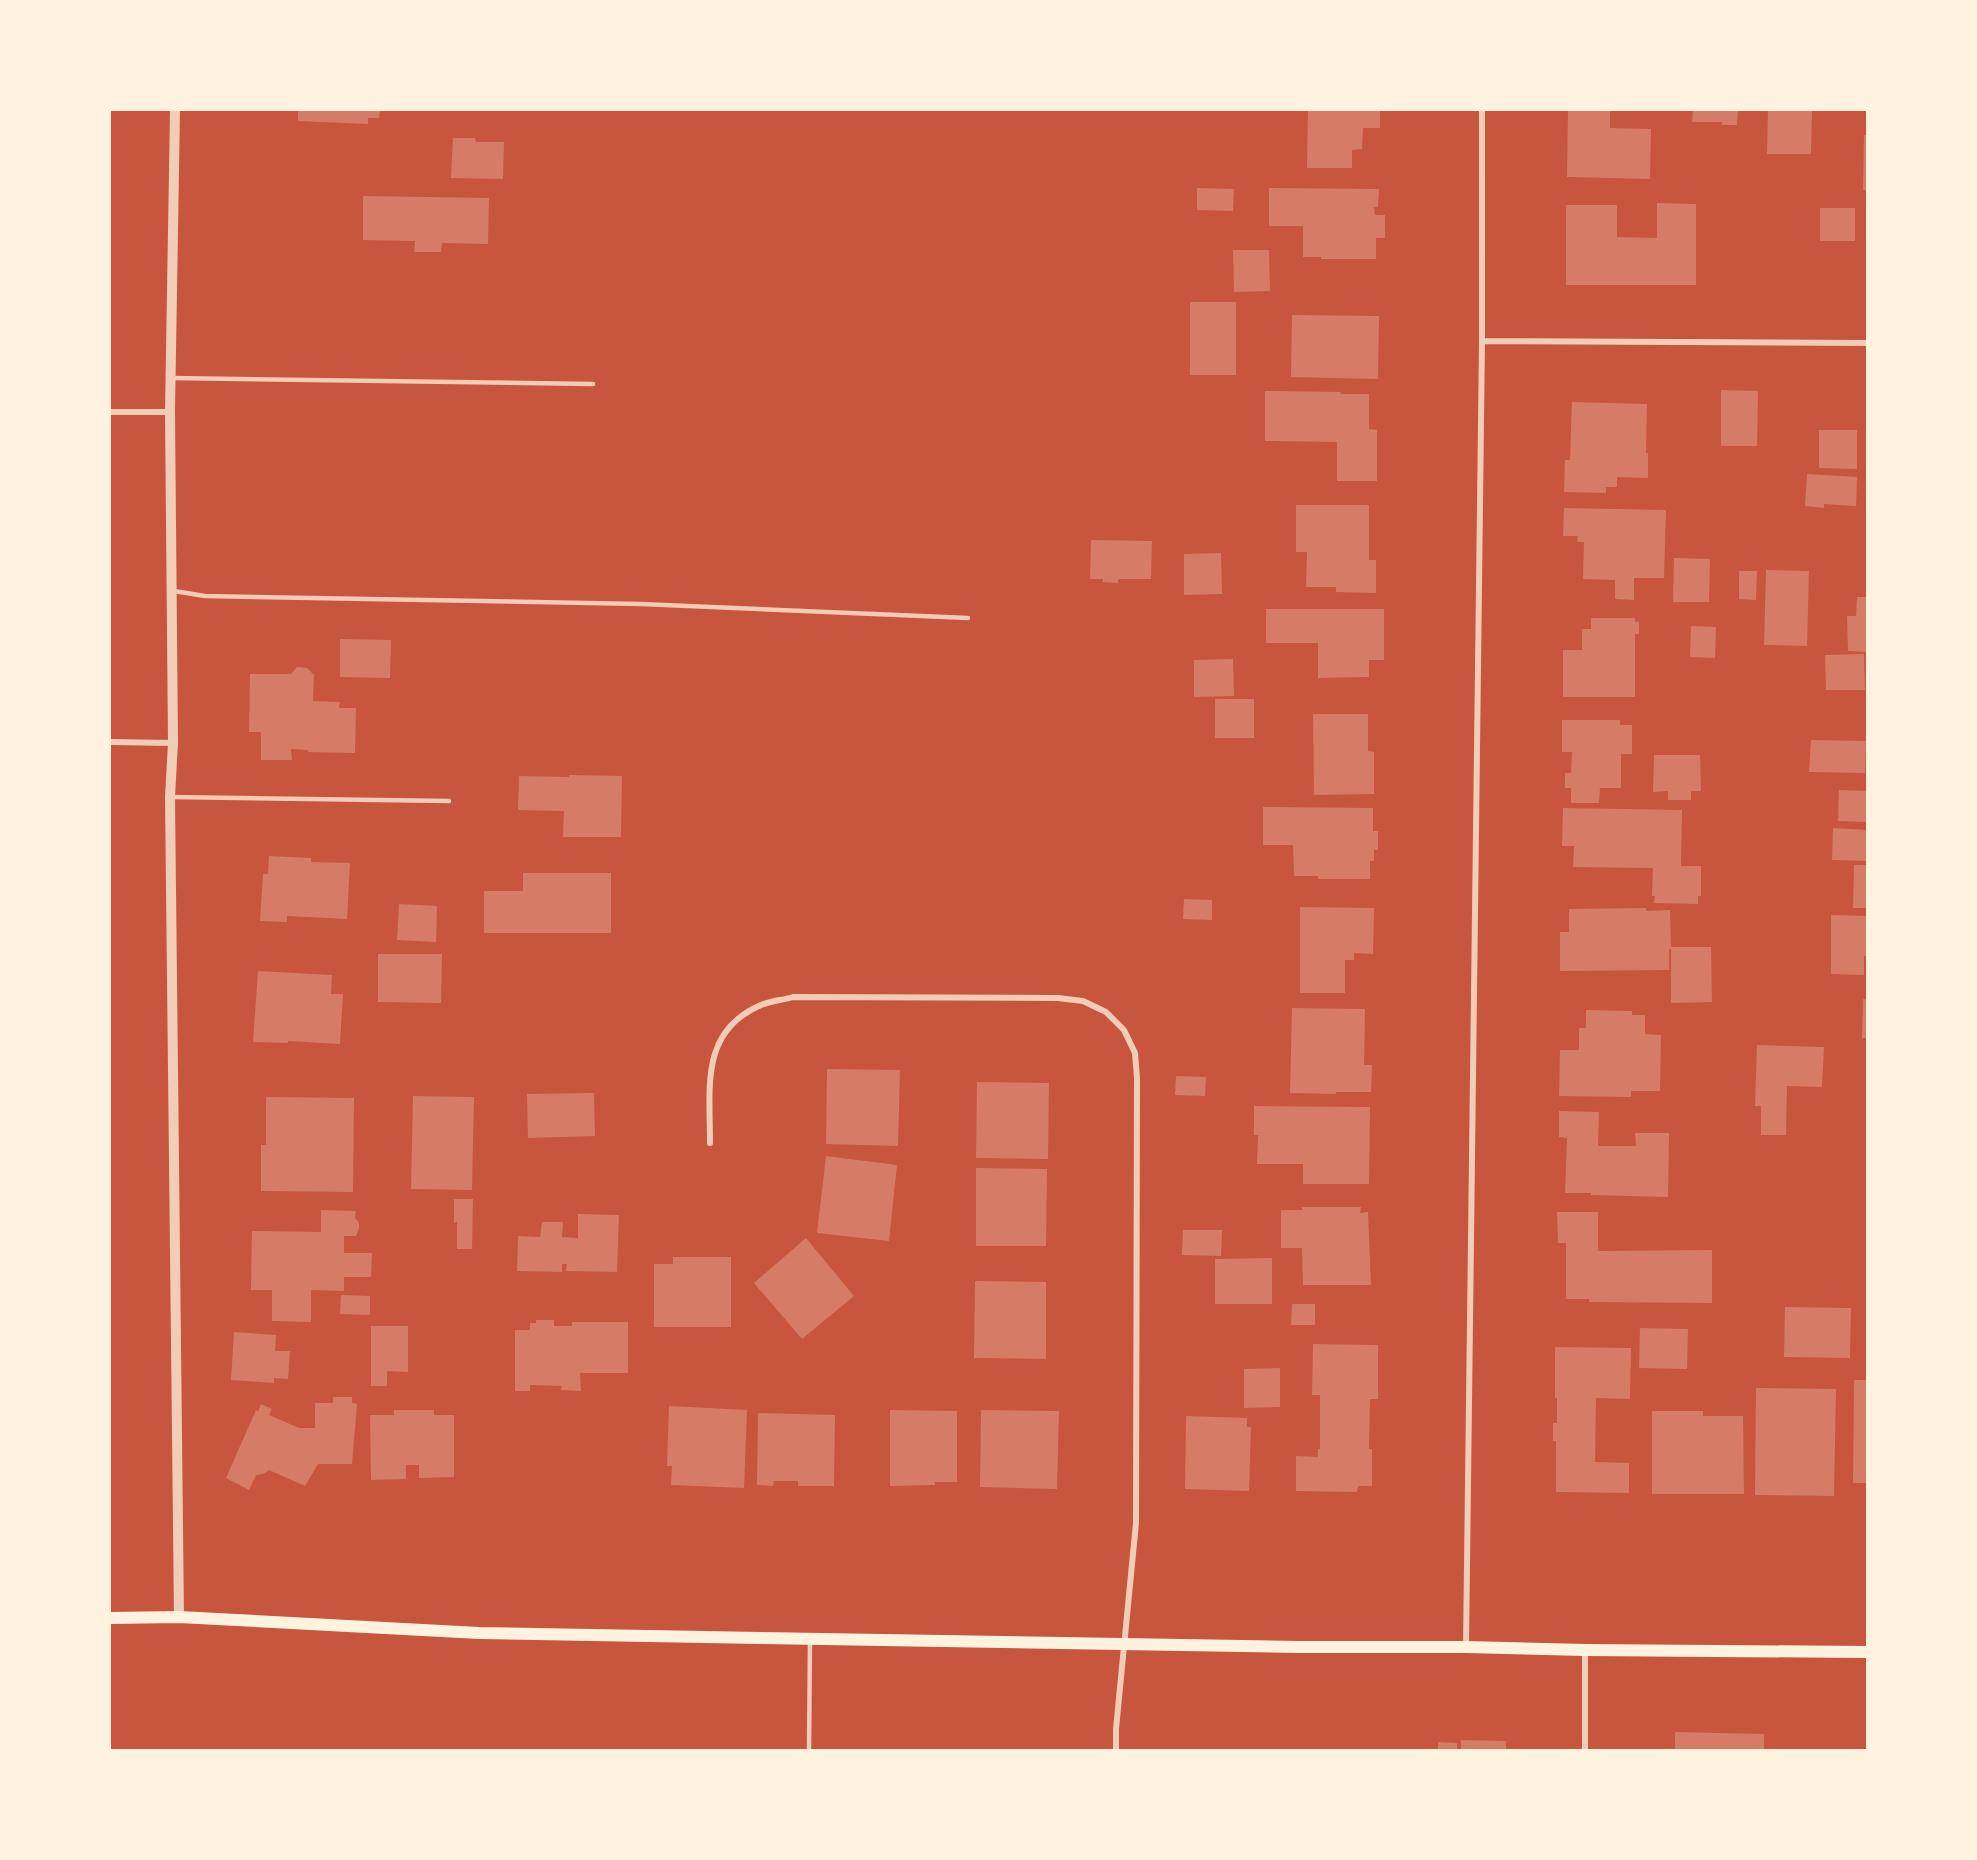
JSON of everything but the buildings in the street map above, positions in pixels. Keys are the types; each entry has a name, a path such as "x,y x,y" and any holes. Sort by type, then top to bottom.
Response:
{"main road":[{"path":"110,1618 179,1617 479,1633 1299,1647 1868,1652"}],"street":[{"path":"175,110 170,412 173,743 170,797 179,1617"},
{"path":"1466,1647 1482,341 1482,110"},
{"path":"1482,341 1868,343"},
{"path":"110,412 170,412"},
{"path":"110,742 173,743"},
{"path":"710,1143 710,1069 718,1043 736,1019 762,1005 793,997 1058,998 1083,1001 1106,1012 1124,1030 1135,1053 1137,1078 1136,1523 1116,1729 1116,1750"},
{"path":"1585,1650 1585,1750"}],"lane":[{"path":"171,378 593,384"},
{"path":"171,591 205,597 641,604 968,618"},
{"path":"170,797 449,801"},
{"path":"809,1750 810,1639"}]}
